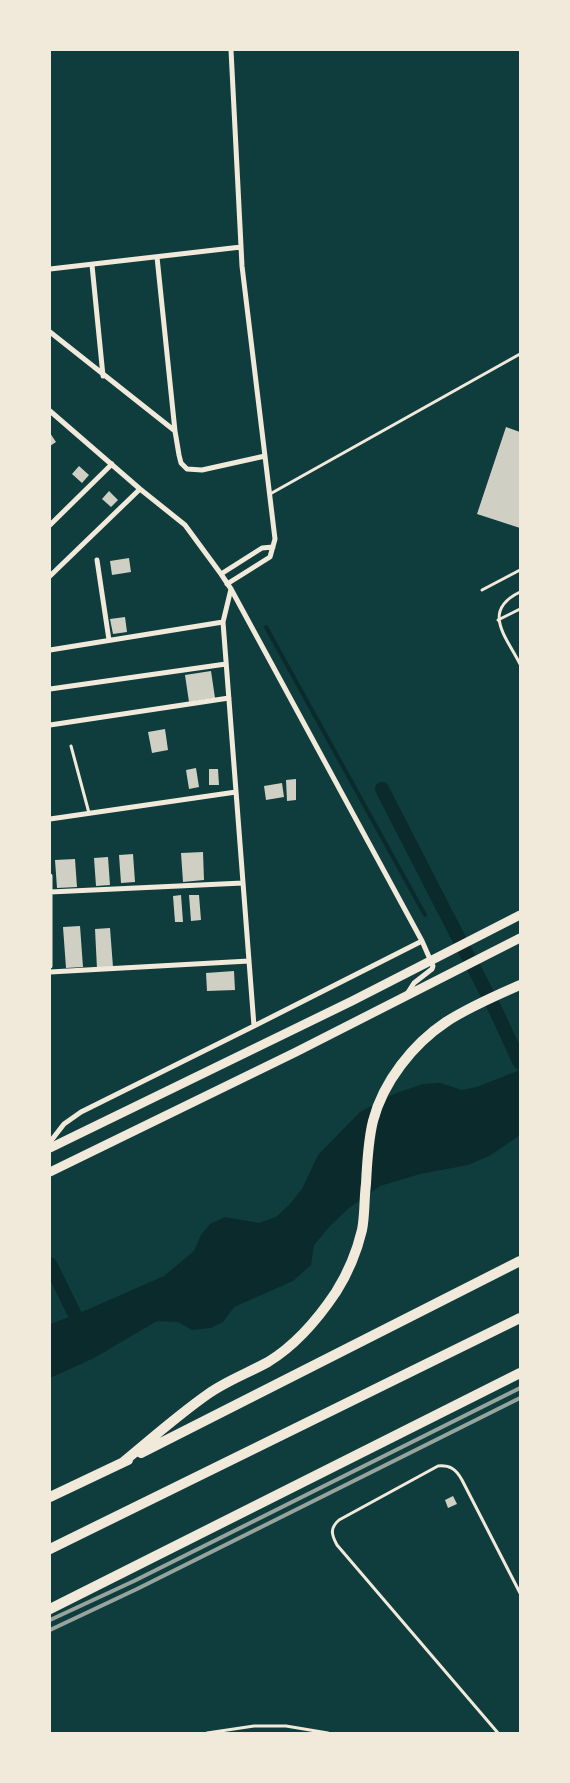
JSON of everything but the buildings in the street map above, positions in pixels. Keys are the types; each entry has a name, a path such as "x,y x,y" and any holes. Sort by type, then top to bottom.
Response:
{"highway":[{"path":"122,1463 208,1394 268,1362 286,1349 304,1332 337,1291 349,1268 362,1230 370,1137 374,1119 388,1085 399,1068 429,1035 461,1013 520,985"},
{"path":"50,1498 520,1261"},
{"path":"50,1549 520,1318"},
{"path":"50,1608 520,1373"}],"main road":[{"path":"50,1148 352,1001 520,915"},
{"path":"50,1172 288,1056 520,938"}],"street":[{"path":"231,50 242,266 275,539 270,557 235,578 229,586 223,622 254,1026"},
{"path":"50,269 241,247"},
{"path":"157,257 174,431 178,455 182,463 187,469 196,471 265,456"},
{"path":"92,265 103,376"},
{"path":"50,332 174,431"},
{"path":"51,413 185,525 229,586 422,940 433,966 432,970 414,983 406,995"},
{"path":"50,525 112,464"},
{"path":"50,576 140,489"},
{"path":"221,574 262,548 273,547"},
{"path":"97,560 109,640"},
{"path":"50,650 223,622"},
{"path":"50,689 226,664"},
{"path":"50,725 229,698"},
{"path":"50,819 236,792"},
{"path":"50,876 50,966"},
{"path":"51,892 243,883"},
{"path":"50,1142 64,1124 80,1112 422,940"},
{"path":"50,972 249,961"}],"lane":[{"path":"269,494 520,354"},
{"path":"482,590 520,570"},
{"path":"520,592 513,595 504,604 499,611 498,620 520,664"},
{"path":"498,620 520,609"},
{"path":"71,746 89,813"},
{"path":"498,1733 337,1545 332,1536 333,1525 438,1466 446,1465 454,1469 462,1480 520,1592"},
{"path":"207,1733 254,1726 286,1726 328,1733"}],"water":[{"path":"520,1070 520,1135 491,1155 468,1165 420,1174 380,1186 349,1208 330,1226 314,1245 311,1265 293,1281 234,1307 223,1322 211,1328 192,1330 178,1322 157,1321 94,1358 50,1378 50,1324 164,1276 194,1251 201,1235 210,1224 225,1217 259,1223 276,1217 302,1189 318,1155 360,1112 396,1093 423,1084 440,1083 462,1090 477,1087"}],"waterway":[{"path":"266,627 425,915"},
{"path":"382,789 496,1011 520,1063"},
{"path":"50,1264 75,1315 79,1333"}],"railway":[{"path":"50,1620 134,1581 520,1388"},
{"path":"50,1630 137,1589 520,1398"}]}
